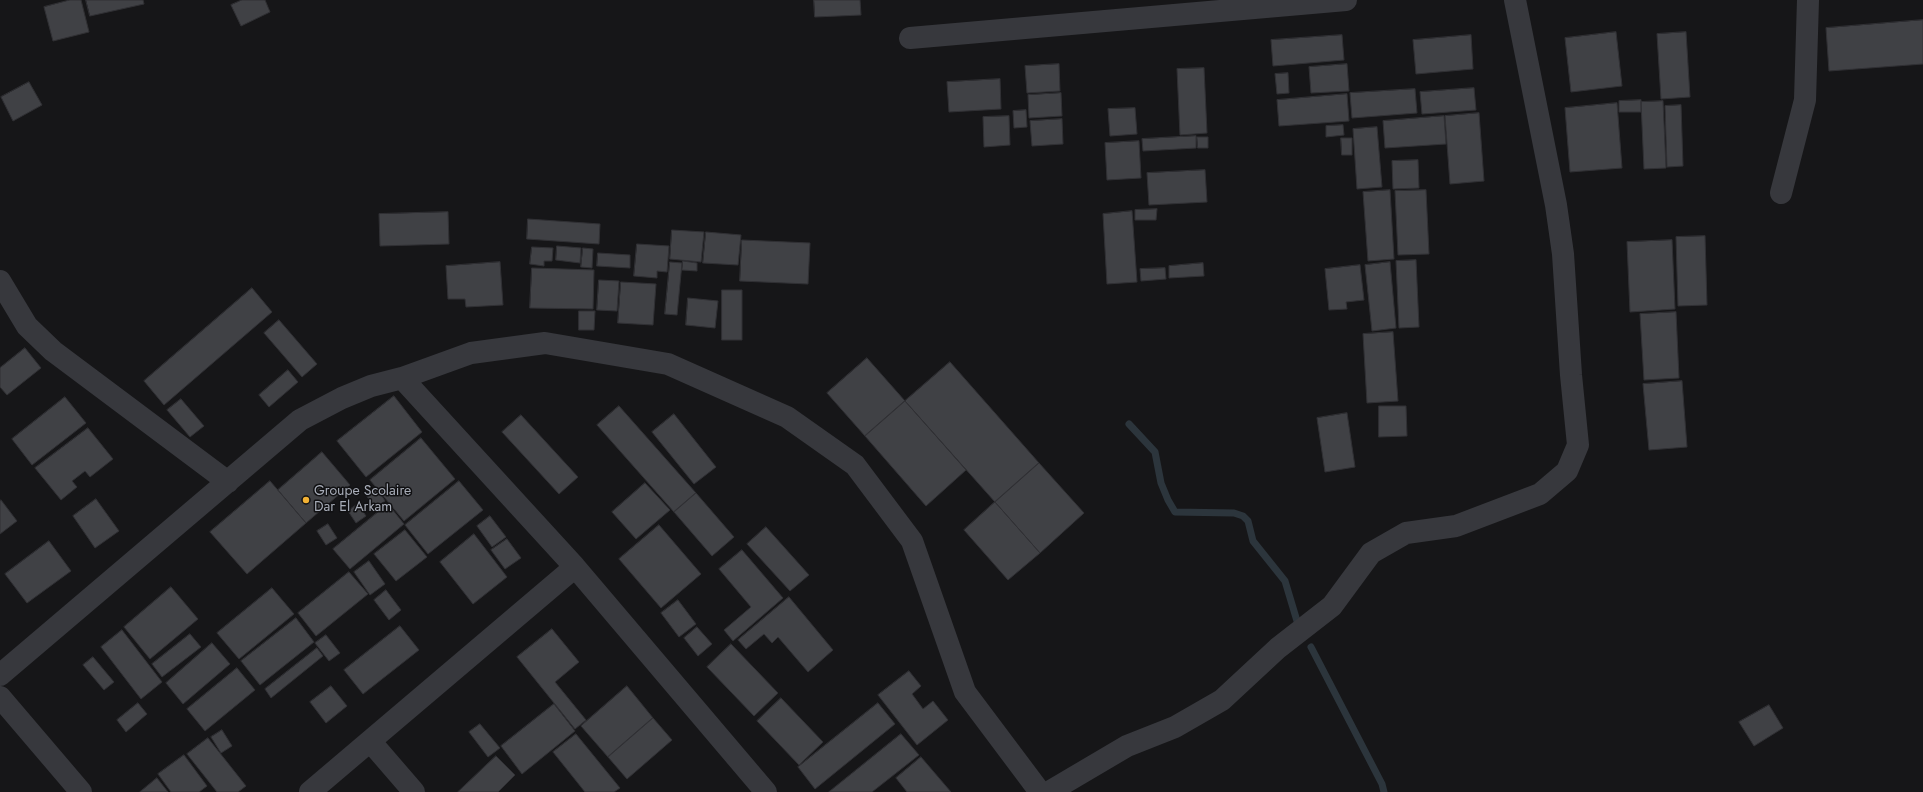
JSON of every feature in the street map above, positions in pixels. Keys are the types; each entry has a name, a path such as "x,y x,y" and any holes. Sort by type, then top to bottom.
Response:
{"street":[{"path":"910,38 1346,0"},
{"path":"1048,792 1126,746 1175,727 1222,700 1278,648 1332,606 1371,553 1406,534 1456,526 1540,494 1566,470 1578,445 1570,375 1563,254 1556,204 1515,0"},
{"path":"1781,193 1805,100 1808,0"},
{"path":"0,281 27,326 52,352 228,482"},
{"path":"0,675 300,420 342,398 371,386 402,378 471,353 545,343 668,364 787,417 855,465 912,541 965,692 1040,792"},
{"path":"402,378 575,567 766,792"},
{"path":"310,792 575,567"},
{"path":"0,697 81,792"},
{"path":"370,741 414,792"}],"building":[{"path":"70,0 81,0 89,32 53,41 44,7"},
{"path":"86,0 143,0 144,4 90,16"},
{"path":"242,0 265,0 270,12 241,26 231,5"},
{"path":"814,0 860,0 861,15 815,17"},
{"path":"1923,20 1923,64 1829,71 1826,28"},
{"path":"1616,32 1622,86 1571,92 1565,38"},
{"path":"1686,32 1690,97 1661,99 1657,34"},
{"path":"1342,35 1344,60 1273,66 1271,40"},
{"path":"1471,35 1473,69 1416,74 1413,40"},
{"path":"1059,64 1060,91 1027,93 1025,66"},
{"path":"1347,64 1349,91 1311,93 1309,67"},
{"path":"1204,68 1207,133 1180,135 1177,69"},
{"path":"1288,73 1289,93 1277,94 1275,74"},
{"path":"1000,79 1001,109 949,112 947,82"},
{"path":"29,82 42,105 13,121 1,97"},
{"path":"1474,88 1476,110 1422,114 1420,92"},
{"path":"1415,89 1417,113 1352,118 1350,93"},
{"path":"1061,93 1062,116 1029,118 1028,95"},
{"path":"1347,94 1349,121 1279,126 1277,100"},
{"path":"1641,100 1641,112 1619,112 1619,101"},
{"path":"1663,101 1666,168 1644,169 1641,102"},
{"path":"1617,103 1622,168 1570,172 1565,108"},
{"path":"1681,105 1683,166 1667,167 1665,106"},
{"path":"1135,108 1137,134 1110,136 1108,109"},
{"path":"1026,110 1027,127 1014,128 1013,111"},
{"path":"1479,113 1484,181 1450,184 1445,116"},
{"path":"1009,116 1010,145 984,147 983,117"},
{"path":"1444,116 1446,144 1385,148 1383,121"},
{"path":"1062,119 1063,144 1032,146 1030,121"},
{"path":"1343,125 1344,135 1326,137 1326,126"},
{"path":"1377,127 1382,187 1357,189 1353,129"},
{"path":"1196,136 1196,148 1143,151 1142,139"},
{"path":"1197,137 1208,137 1208,148 1198,148"},
{"path":"1341,138 1352,138 1352,155 1342,155"},
{"path":"1139,141 1141,178 1107,180 1105,143"},
{"path":"1418,160 1419,188 1393,189 1392,161"},
{"path":"1205,170 1207,202 1149,205 1147,173"},
{"path":"1390,190 1394,259 1368,261 1363,192"},
{"path":"1426,190 1429,254 1398,255 1395,191"},
{"path":"1157,209 1156,220 1135,220 1135,210"},
{"path":"1132,211 1137,282 1107,284 1103,214"},
{"path":"448,212 449,244 380,246 379,214"},
{"path":"528,219 600,224 599,244 527,239"},
{"path":"672,230 704,232 701,262 670,259"},
{"path":"706,232 741,235 738,265 703,263"},
{"path":"1705,236 1707,305 1678,306 1676,237"},
{"path":"742,240 810,243 808,284 740,281"},
{"path":"1672,240 1675,309 1630,312 1627,242"},
{"path":"637,244 669,246 667,272 657,271 657,278 634,276"},
{"path":"557,246 581,248 580,263 556,260"},
{"path":"532,247 553,248 552,261 544,261 544,266 530,264"},
{"path":"583,248 593,249 592,268 581,267"},
{"path":"598,253 630,255 630,268 597,266"},
{"path":"1416,260 1419,327 1399,328 1396,261"},
{"path":"683,261 697,263 697,271 682,270"},
{"path":"500,262 503,305 466,307 465,299 448,299 446,266"},
{"path":"670,262 682,263 677,315 665,314"},
{"path":"1390,262 1396,328 1372,331 1365,265"},
{"path":"1203,263 1204,276 1169,278 1169,266"},
{"path":"1360,265 1364,300 1346,302 1347,309 1329,310 1325,269"},
{"path":"532,268 594,270 593,309 530,308"},
{"path":"1165,268 1166,279 1141,281 1140,269"},
{"path":"599,280 619,281 617,311 597,310"},
{"path":"621,282 656,284 653,325 618,323"},
{"path":"252,288 272,312 164,405 144,381"},
{"path":"722,290 742,290 742,340 722,340"},
{"path":"688,298 718,301 715,328 686,325"},
{"path":"579,311 595,311 594,330 579,330"},
{"path":"1676,312 1679,378 1644,380 1640,314"},
{"path":"279,320 317,364 302,377 264,333"},
{"path":"1393,332 1398,401 1367,403 1363,334"},
{"path":"25,348 41,368 7,395 0,387 0,368"},
{"path":"867,358 905,401 865,436 827,393"},
{"path":"950,362 1039,463 995,502 905,401"},
{"path":"288,370 298,382 269,407 259,395"},
{"path":"1682,381 1687,447 1649,450 1643,384"},
{"path":"394,396 422,432 366,477 337,441"},
{"path":"65,397 86,423 32,465 12,439"},
{"path":"181,399 204,426 190,437 167,410"},
{"path":"905,401 966,470 926,506 865,436"},
{"path":"619,406 696,493 674,512 597,425"},
{"path":"1379,406 1406,406 1407,436 1379,437"},
{"path":"1347,413 1355,467 1325,472 1317,418"},
{"path":"674,414 716,467 694,484 652,432"},
{"path":"521,415 578,477 559,494 502,432"},
{"path":"88,428 113,459 90,477 85,471 72,481 77,487 61,500 35,468"},
{"path":"421,438 455,479 404,521 370,480"},
{"path":"322,452 350,485 306,523 278,490"},
{"path":"1039,463 1084,513 1040,553 995,502"},
{"path":"270,481 306,523 247,574 210,532"},
{"path":"459,481 483,510 428,554 405,525"},
{"path":"645,483 670,510 636,539 612,512"},
{"path":"377,488 385,501 375,508 366,495"},
{"path":"696,493 734,537 712,556 674,512"},
{"path":"96,499 119,531 95,548 73,516"},
{"path":"1,500 17,521 0,534 0,501"},
{"path":"995,502 1040,553 1008,580 964,530"},
{"path":"358,504 366,516 356,523 348,511"},
{"path":"388,504 404,524 350,569 333,549"},
{"path":"490,516 506,537 492,547 477,526"},
{"path":"328,524 337,538 326,545 317,531"},
{"path":"659,525 701,574 661,608 619,559"},
{"path":"766,527 809,575 790,591 747,544"},
{"path":"405,530 427,557 396,581 374,554"},
{"path":"474,534 507,577 473,604 440,562"},
{"path":"507,539 521,558 505,569 491,550"},
{"path":"49,541 71,571 27,603 5,574"},
{"path":"742,550 783,598 733,641 724,630 751,607 719,569"},
{"path":"369,561 385,584 370,595 354,572"},
{"path":"349,572 368,594 316,636 298,613"},
{"path":"171,587 198,619 150,659 124,627"},
{"path":"272,588 294,614 239,659 217,633"},
{"path":"386,590 401,610 389,620 374,600"},
{"path":"789,597 833,650 808,672 778,637 772,643 764,634 746,649 738,640"},
{"path":"678,600 696,624 679,637 661,613"},
{"path":"296,618 314,642 260,685 241,661"},
{"path":"400,626 419,650 363,694 344,670"},
{"path":"697,627 712,644 698,656 684,638"},
{"path":"552,629 579,662 555,682 586,720 575,729 517,657"},
{"path":"122,630 162,682 141,699 101,647"},
{"path":"190,634 201,647 162,677 152,664"},
{"path":"326,635 340,653 329,661 315,643"},
{"path":"212,643 230,664 183,704 166,683"},
{"path":"731,644 778,693 754,716 707,667"},
{"path":"317,648 323,656 271,698 265,689"},
{"path":"93,657 114,682 104,690 83,665"},
{"path":"237,668 255,690 205,731 187,709"},
{"path":"909,671 921,686 912,694 923,709 933,701 948,720 917,745 878,695"},
{"path":"331,686 347,706 326,723 310,702"},
{"path":"627,686 653,718 608,757 581,726"},
{"path":"781,698 823,742 799,765 757,721"},
{"path":"138,703 147,714 126,732 117,720"},
{"path":"878,703 895,724 815,789 798,767"},
{"path":"554,704 575,731 522,774 501,746"},
{"path":"1769,705 1783,728 1754,746 1739,722"},
{"path":"653,718 672,740 627,779 608,757"},
{"path":"480,724 500,748 488,757 469,732"},
{"path":"222,730 232,746 221,753 211,737"},
{"path":"576,734 620,788 614,792 585,792 553,752"},
{"path":"901,734 919,755 872,792 829,792"},
{"path":"208,738 246,786 238,792 217,792 187,754"},
{"path":"184,755 207,786 199,792 171,792 158,774"},
{"path":"496,756 515,775 498,792 458,792"},
{"path":"921,757 951,792 907,792 896,778"},
{"path":"157,778 168,792 140,792"}],"waterway":[{"path":"1129,424 1155,452 1161,483 1175,512 1234,513 1243,516 1248,521 1253,541 1285,581 1297,621"},
{"path":"1311,647 1382,784 1384,792"}],"place":[{"name":"Groupe Scolaire Dar El Arkam","path":"306,500"}]}
